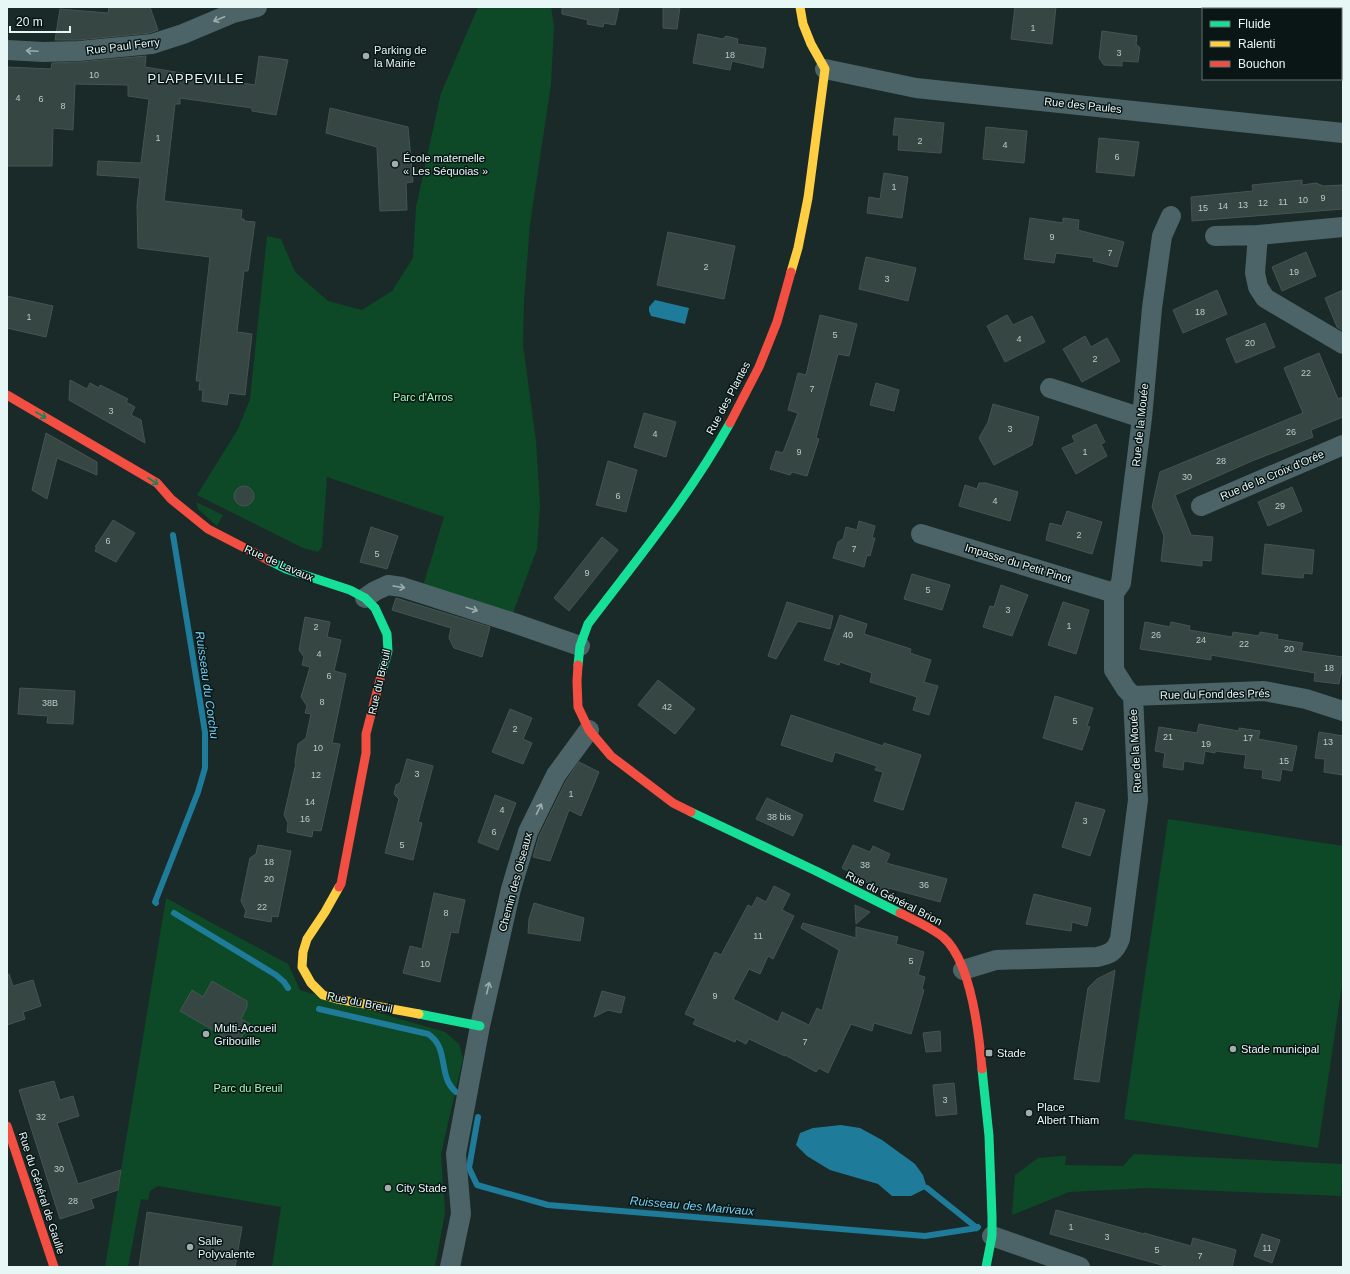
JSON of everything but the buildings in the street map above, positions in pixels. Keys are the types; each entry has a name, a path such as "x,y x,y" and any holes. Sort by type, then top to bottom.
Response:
{"street":[{"name":"Rue Paul Ferry","path":"7,50 43,52 72,51 152,44 183,34 234,13 257,7"},
{"path":"800,7 803,24 811,44 825,69"},
{"name":"Rue des Paules","path":"825,69 916,88 1343,133"},
{"name":"Rue des Plantes","path":"589,730 578,708 577,681 580,646 588,624 687,493 703,469 759,367 777,322 798,248 808,198 825,69"},
{"name":"Rue de la Mouée","path":"963,970 996,960 1096,957 1107,954 1116,948 1120,939 1138,800 1133,696 1126,689 1114,670 1114,593 1120,584 1142,418 1152,308 1162,236 1171,216"},
{"path":"1215,236 1258,235 1343,227"},
{"path":"1258,235 1254,273 1258,288 1265,298 1343,344"},
{"path":"1050,388 1142,418"},
{"name":"Rue de Lavaux","path":"7,395 157,483 171,499 208,529 286,568 350,590 365,598"},
{"name":"Rue de la Croix d'Orée","path":"1201,506 1343,445"},
{"name":"Impasse du Petit Pinot","path":"921,534 1114,593"},
{"path":"365,598 388,585 402,587 580,646"},
{"name":"Rue du Breuil","path":"365,598 374,608 382,621 387,634 388,651 366,734 366,752 341,884 325,912 307,938 303,952 302,967 311,983 323,995 480,1026"},
{"name":"Rue du Fond des Prés","path":"1133,696 1264,691 1306,699 1343,711"},
{"name":"Chemin des Oiseaux","path":"480,1026 511,889 528,832 556,775 589,730"},
{"name":"Rue du Général Brion","path":"589,730 611,756 673,804 816,871 927,927 943,937 955,952 970,991 979,1036 989,1136 992,1236 986,1267"},
{"path":"450,1267 461,1214 456,1154 480,1026"},
{"name":"Rue du Général de Gaulle","path":"7,1126 54,1267"},
{"path":"992,1236 1080,1267"}],"green space":[{"name":"Parc d'Arros","path":"478,7 551,7 554,26 551,84 530,224 524,300 523,345 536,441 540,505 537,549 513,613 423,586 444,517 327,477 322,547 318,552 303,548 197,495 238,429 250,399 267,236 281,239 295,272 328,301 362,310 392,291 413,258 416,207 441,93"},
{"path":"196,502 223,515 217,526 198,509"},
{"name":"Stade municipal","path":"1168,819 1343,846 1343,978 1318,1148 1124,1119"},
{"name":"Parc du Breuil","path":"166,898 288,964 300,990 445,1032 459,1044 463,1058 441,1154 445,1213 435,1267 272,1267 281,1207 158,1186 150,1191 148,1200 141,1199 128,1267 105,1267"},
{"path":"1134,1154 1343,1164 1341,1196 1147,1188 1069,1192 1012,1215 1015,1175 1038,1158 1066,1156 1065,1165 1123,1166"}],"water":[{"path":"655,300 689,308 685,324 651,316 649,307"},
{"path":"841,1125 860,1128 882,1140 915,1164 923,1175 927,1188 911,1196 892,1196 878,1184 830,1170 807,1156 796,1145 800,1133 813,1128"}],"waterway":[{"name":"Ruisseau du Corchu","path":"156,903 155,902 198,792 205,768 205,732 173,535"},
{"name":"Ruisseau des Marivaux","path":"174,913 276,975 288,988"},
{"name":"Ruisseau des Marivaux","path":"319,1009 428,1034 435,1040 439,1047 447,1078 450,1085 456,1092"},
{"name":"Ruisseau des Marivaux","path":"478,1117 469,1168 477,1185 548,1205 925,1236 977,1228"},
{"path":"927,1188 977,1228 978,1227"}],"traffic: fast":[{"path":"578,665 580,646 588,624 681,501 730,423"},
{"path":"270,561 286,569 350,590 365,598 375,608 387,634 388,651 382,672"},
{"path":"691,812 816,871 900,913"},
{"path":"419,1014 480,1026"},
{"path":"982,1069 989,1136 992,1217 992,1236 986,1267"}],"traffic: slow":[{"path":"791,272 798,248 808,198 825,69 811,44 803,24 800,7"},
{"path":"339,887 307,939 303,952 302,967 311,983 323,995 337,999 419,1014"}],"traffic: jam":[{"path":"730,423 759,367 777,322 791,272"},
{"path":"7,395 157,483 171,499 208,529 270,561"},
{"path":"578,665 578,707 589,730 611,756 673,803 691,812"},
{"path":"339,887 341,884 366,753 366,734 382,672"},
{"path":"900,913 938,933 953,948 967,980 972,998 979,1037 982,1069"},
{"path":"7,1126 54,1267"}],"place":[{"name":"Parking de la Mairie","path":"366,56"},
{"name":"École maternelle « Les Séquoias »","path":"395,164"},
{"name":"Multi-Accueil Gribouille","path":"206,1034"},
{"name":"Stade municipal","path":"1233,1049"},
{"name":"Stade","path":"989,1053"},
{"name":"Place Albert Thiam","path":"1029,1113"},
{"name":"City Stade","path":"388,1188"},
{"name":"Salle Polyvalente","path":"190,1247"}],"district":[{"name":"PLAPPEVILLE","path":"196,78"}]}
